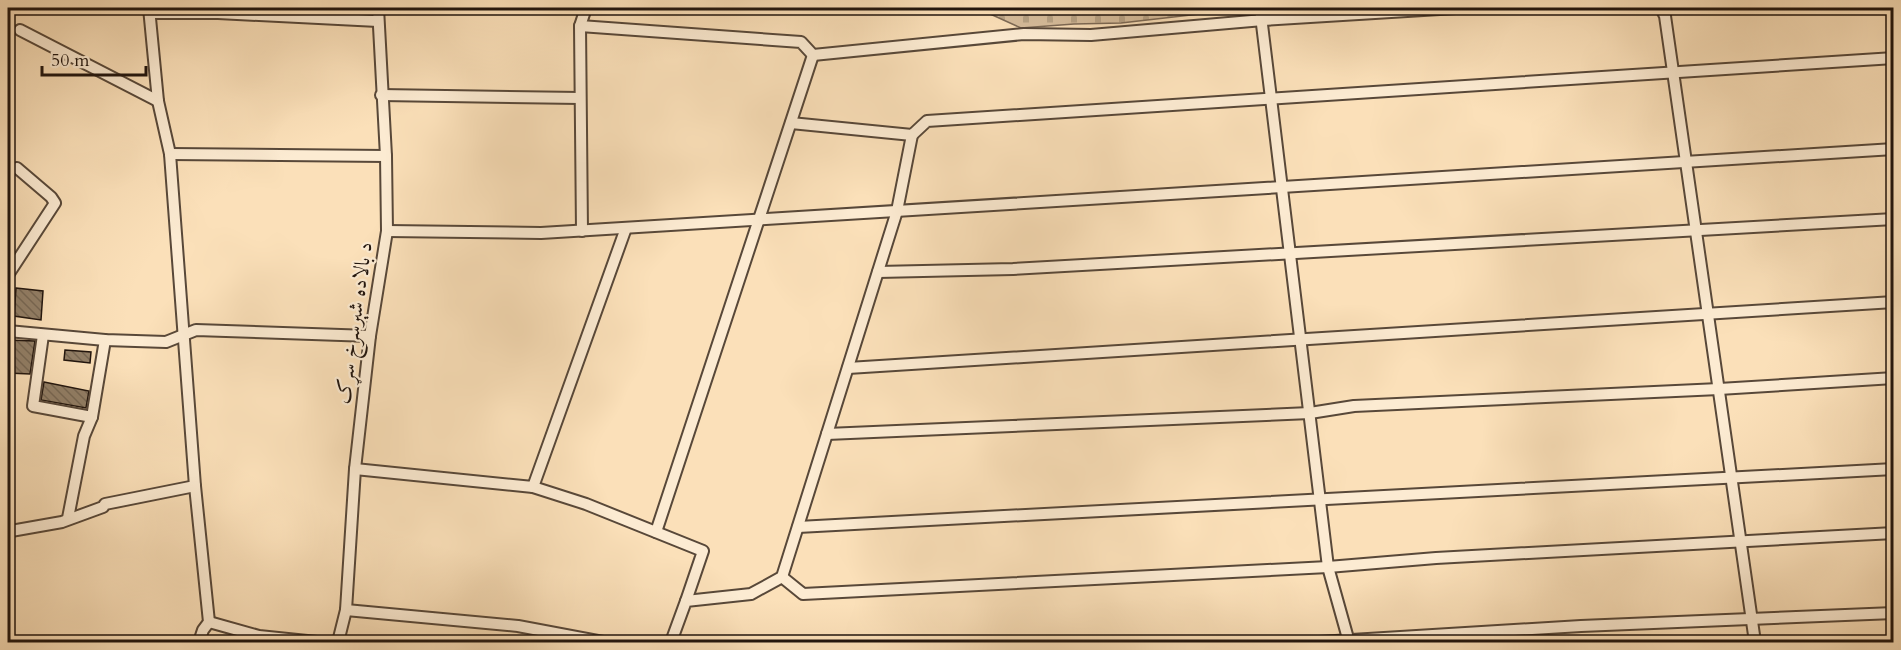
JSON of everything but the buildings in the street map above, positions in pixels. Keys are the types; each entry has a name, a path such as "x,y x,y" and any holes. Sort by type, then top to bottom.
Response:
{"street":[{"name":"د بالاده شېرسرخ سړک","path":"338,642 346,610 355,469 370,336 387,231 386,156 378,8"},
{"path":"582,231 580,26 586,8"},
{"path":"1260,8 1328,567 1349,641"},
{"path":"813,55 1024,34 1091,35 1456,8"},
{"path":"1661,8 1665,16 1755,642"},
{"path":"198,642 209,622 195,486 170,154 158,101 149,10 378,21"},
{"path":"580,26 801,42 813,55"},
{"path":"20,30 158,101"},
{"path":"657,532 813,55"},
{"path":"686,601 752,594 782,576 897,211 912,135 927,121 1893,58"},
{"path":"381,95 580,98"},
{"path":"790,123 912,135"},
{"path":"387,231 541,233 582,231 1893,149"},
{"path":"170,154 386,156"},
{"path":"8,275 55,203 17,168"},
{"path":"878,272 1013,269 1893,219"},
{"path":"533,487 626,228"},
{"path":"848,368 1893,302"},
{"path":"8,331 105,340 166,342 196,330 370,336"},
{"path":"43,335 33,406 92,417"},
{"path":"68,518 84,436 92,417 105,340"},
{"path":"827,434 1310,413 1354,406 1719,389 1893,378"},
{"path":"355,469 533,487 586,504 702,551 671,642"},
{"path":"798,526 1893,470"},
{"path":"8,533 62,522 103,507 105,504 195,486"},
{"path":"782,576 803,594 1328,567 1436,558 1893,533"},
{"path":"346,610 518,626 603,642"},
{"path":"1319,642 1581,626 1752,621 1893,613"},
{"path":"209,622 259,639 317,642"}],"green space":[{"path":"977,8 1252,8 1121,23 1021,28"}]}
